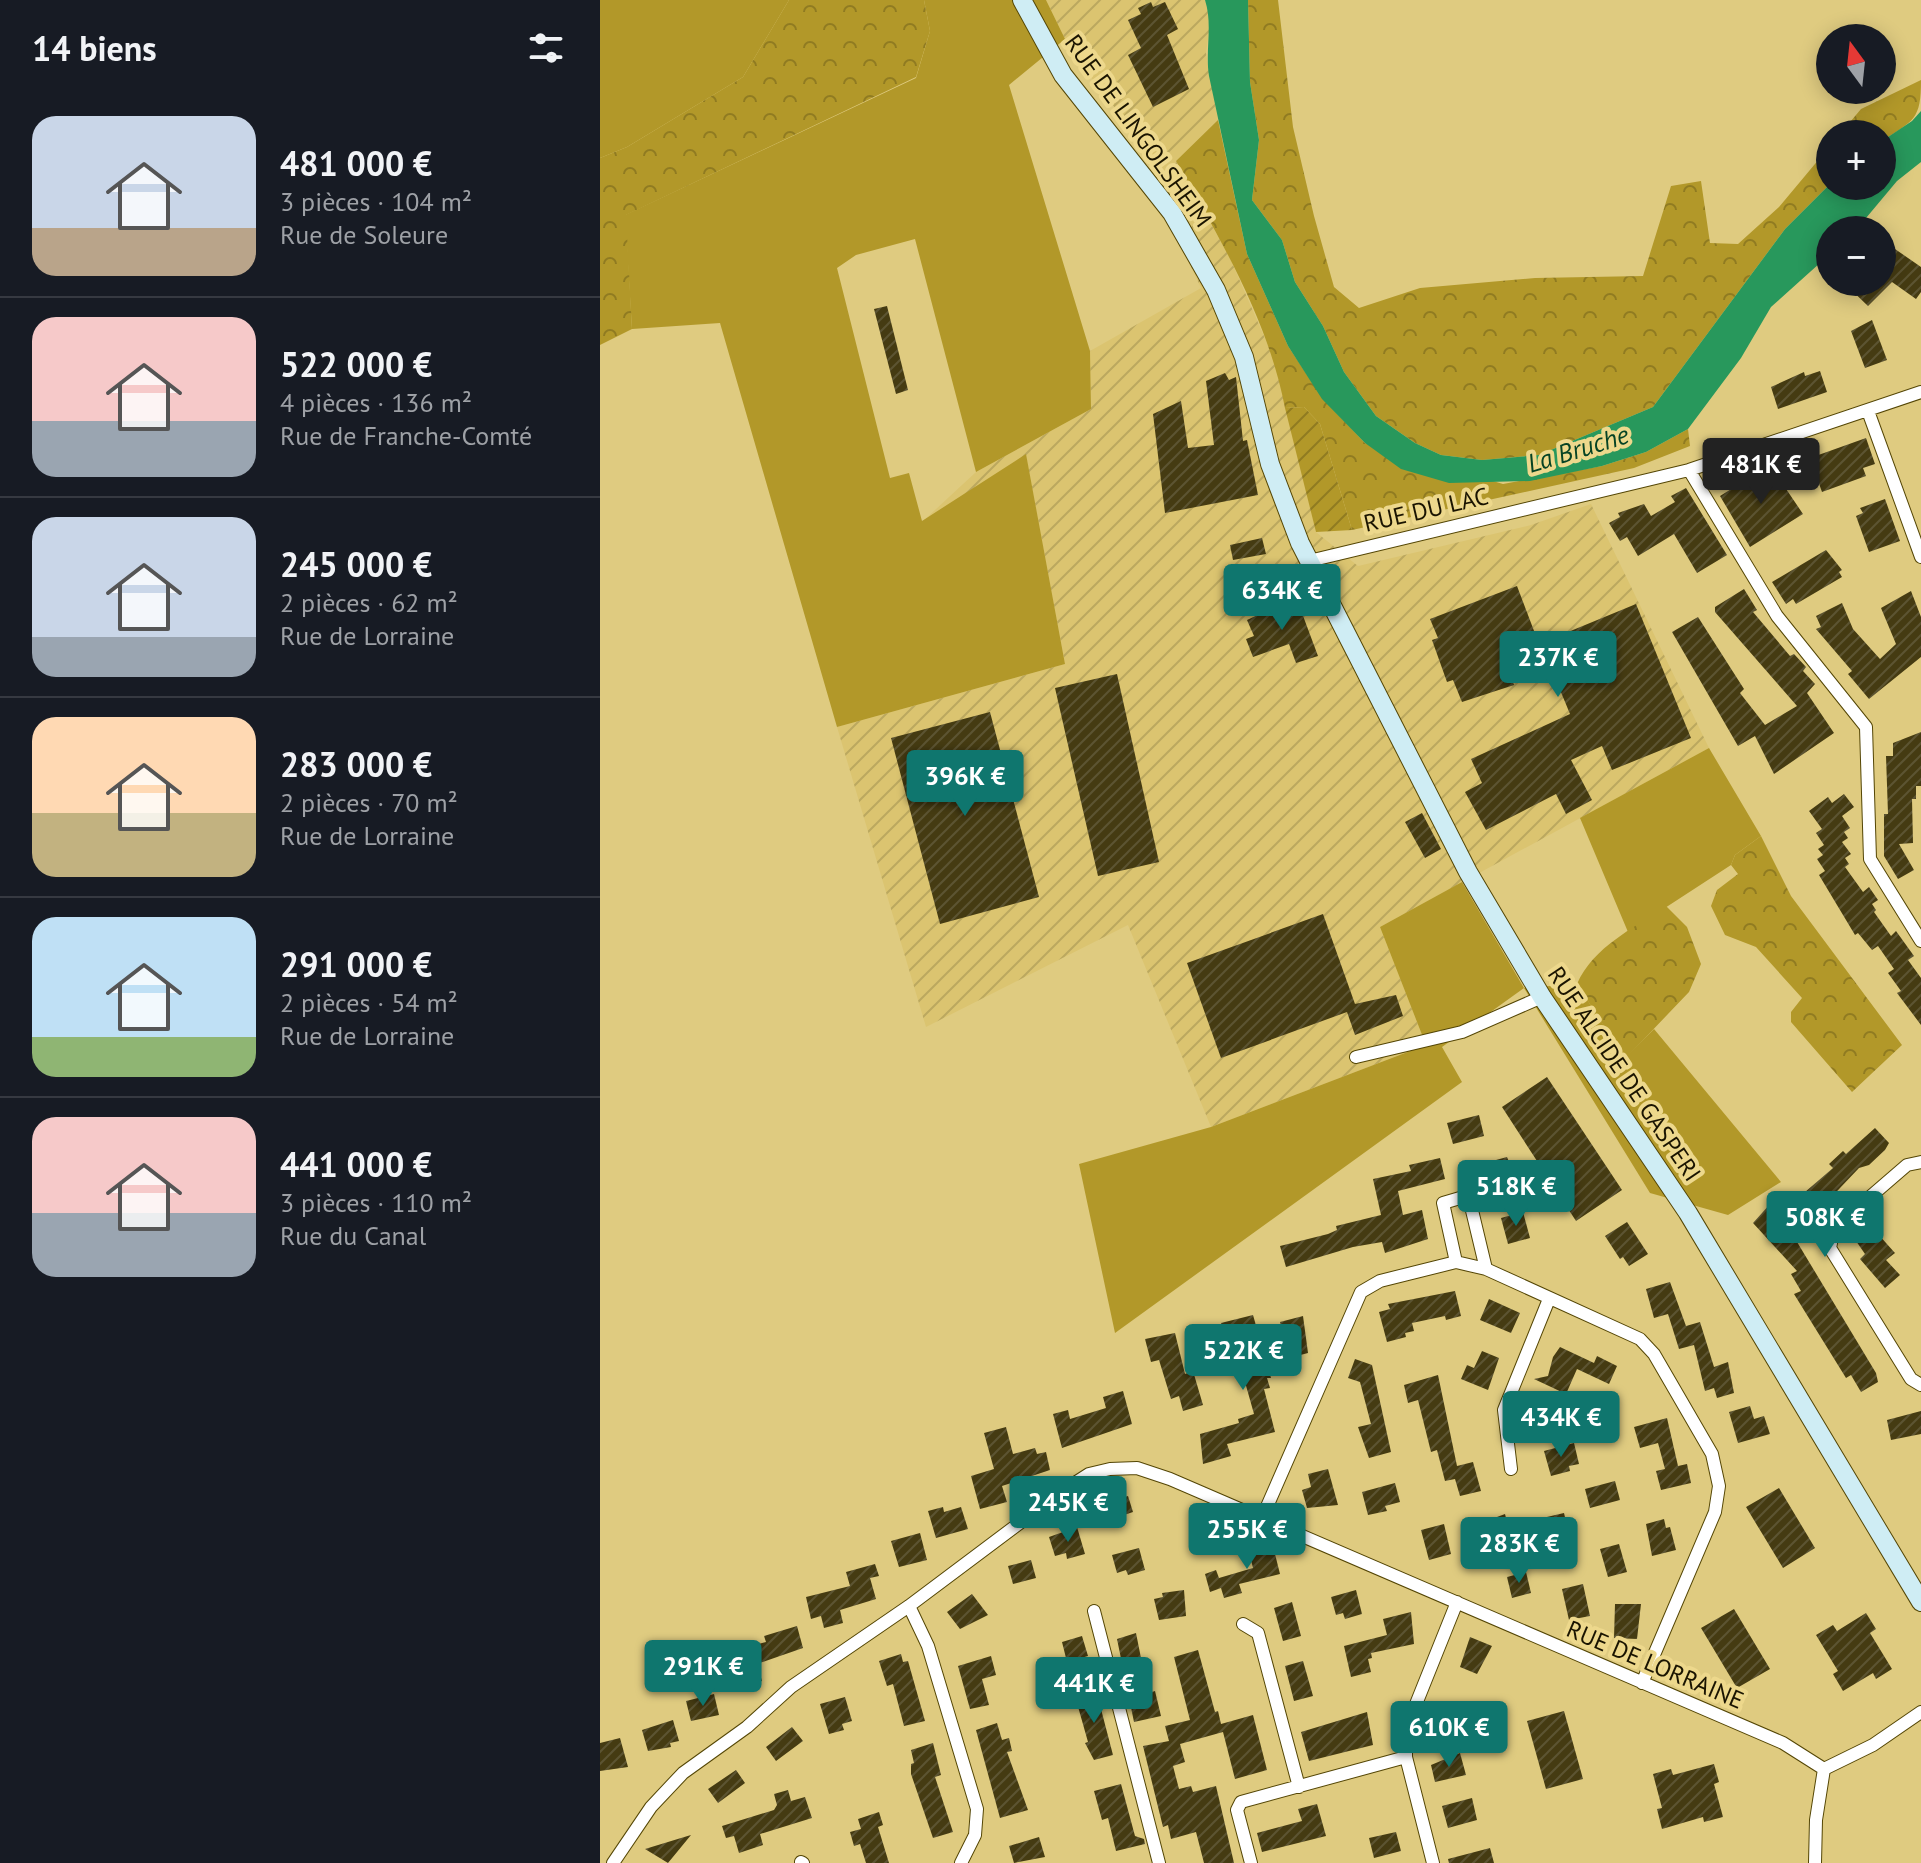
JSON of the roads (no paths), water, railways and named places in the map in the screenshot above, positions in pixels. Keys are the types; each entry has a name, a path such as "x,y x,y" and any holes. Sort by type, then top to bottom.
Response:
{"main road":[{"name":"RUE DE LINGOLSHEIM","path":"1022,0 1063,75 1172,213 1216,290 1244,357 1279,491 1309,561"},
{"name":"RUE ALCIDE DE GASPERI","path":"1309,561 1468,872 1542,997 1688,1213 1921,1602"}],"street":[{"name":"RUE DU LAC","path":"1309,561 1689,470 1921,392"},
{"path":"1868,411 1921,557"},
{"path":"1689,470 1777,616 1866,727 1870,859 1921,941"},
{"path":"1356,1057 1462,1032 1542,997"},
{"path":"1921,1162 1907,1165 1834,1228 1830,1248 1911,1379 1921,1385"},
{"path":"1456,1262 1443,1203 1460,1198 1470,1202 1486,1269"},
{"path":"1262,1518 1361,1292 1380,1281 1456,1262 1486,1269 1549,1299 1622,1328 1648,1346 1712,1454 1719,1486 1715,1512 1642,1683"},
{"path":"1511,1469 1504,1410 1549,1299"},
{"name":"RUE DE LORRAINE","path":"613,1863 651,1807 683,1773 747,1727 791,1687 909,1606 1089,1474 1137,1468 1262,1518 1783,1743 1824,1769"},
{"path":"1433,1863 1406,1757 1406,1729 1457,1602"},
{"path":"909,1606 928,1646 977,1809 975,1835 961,1863"},
{"path":"1094,1611 1159,1863"},
{"path":"1243,1624 1258,1633 1299,1787"},
{"path":"1815,1863 1816,1820 1824,1769 1873,1745 1921,1712"},
{"path":"1251,1863 1237,1810 1241,1802 1406,1757"}],"water":[{"name":"La Bruche","path":"1205,0 1248,0 1250,82 1259,140 1252,200 1282,240 1295,282 1323,326 1344,372 1376,416 1415,443 1441,455 1482,460 1539,455 1653,407 1785,229 1816,198 1881,200 1868,216 1816,216 1816,267 1771,307 1741,358 1688,429 1646,452 1602,466 1530,481 1449,483 1401,469 1365,443 1322,399 1288,346 1247,254 1209,76"},
{"path":"1921,111 1921,162 1897,181 1896,132"}]}
